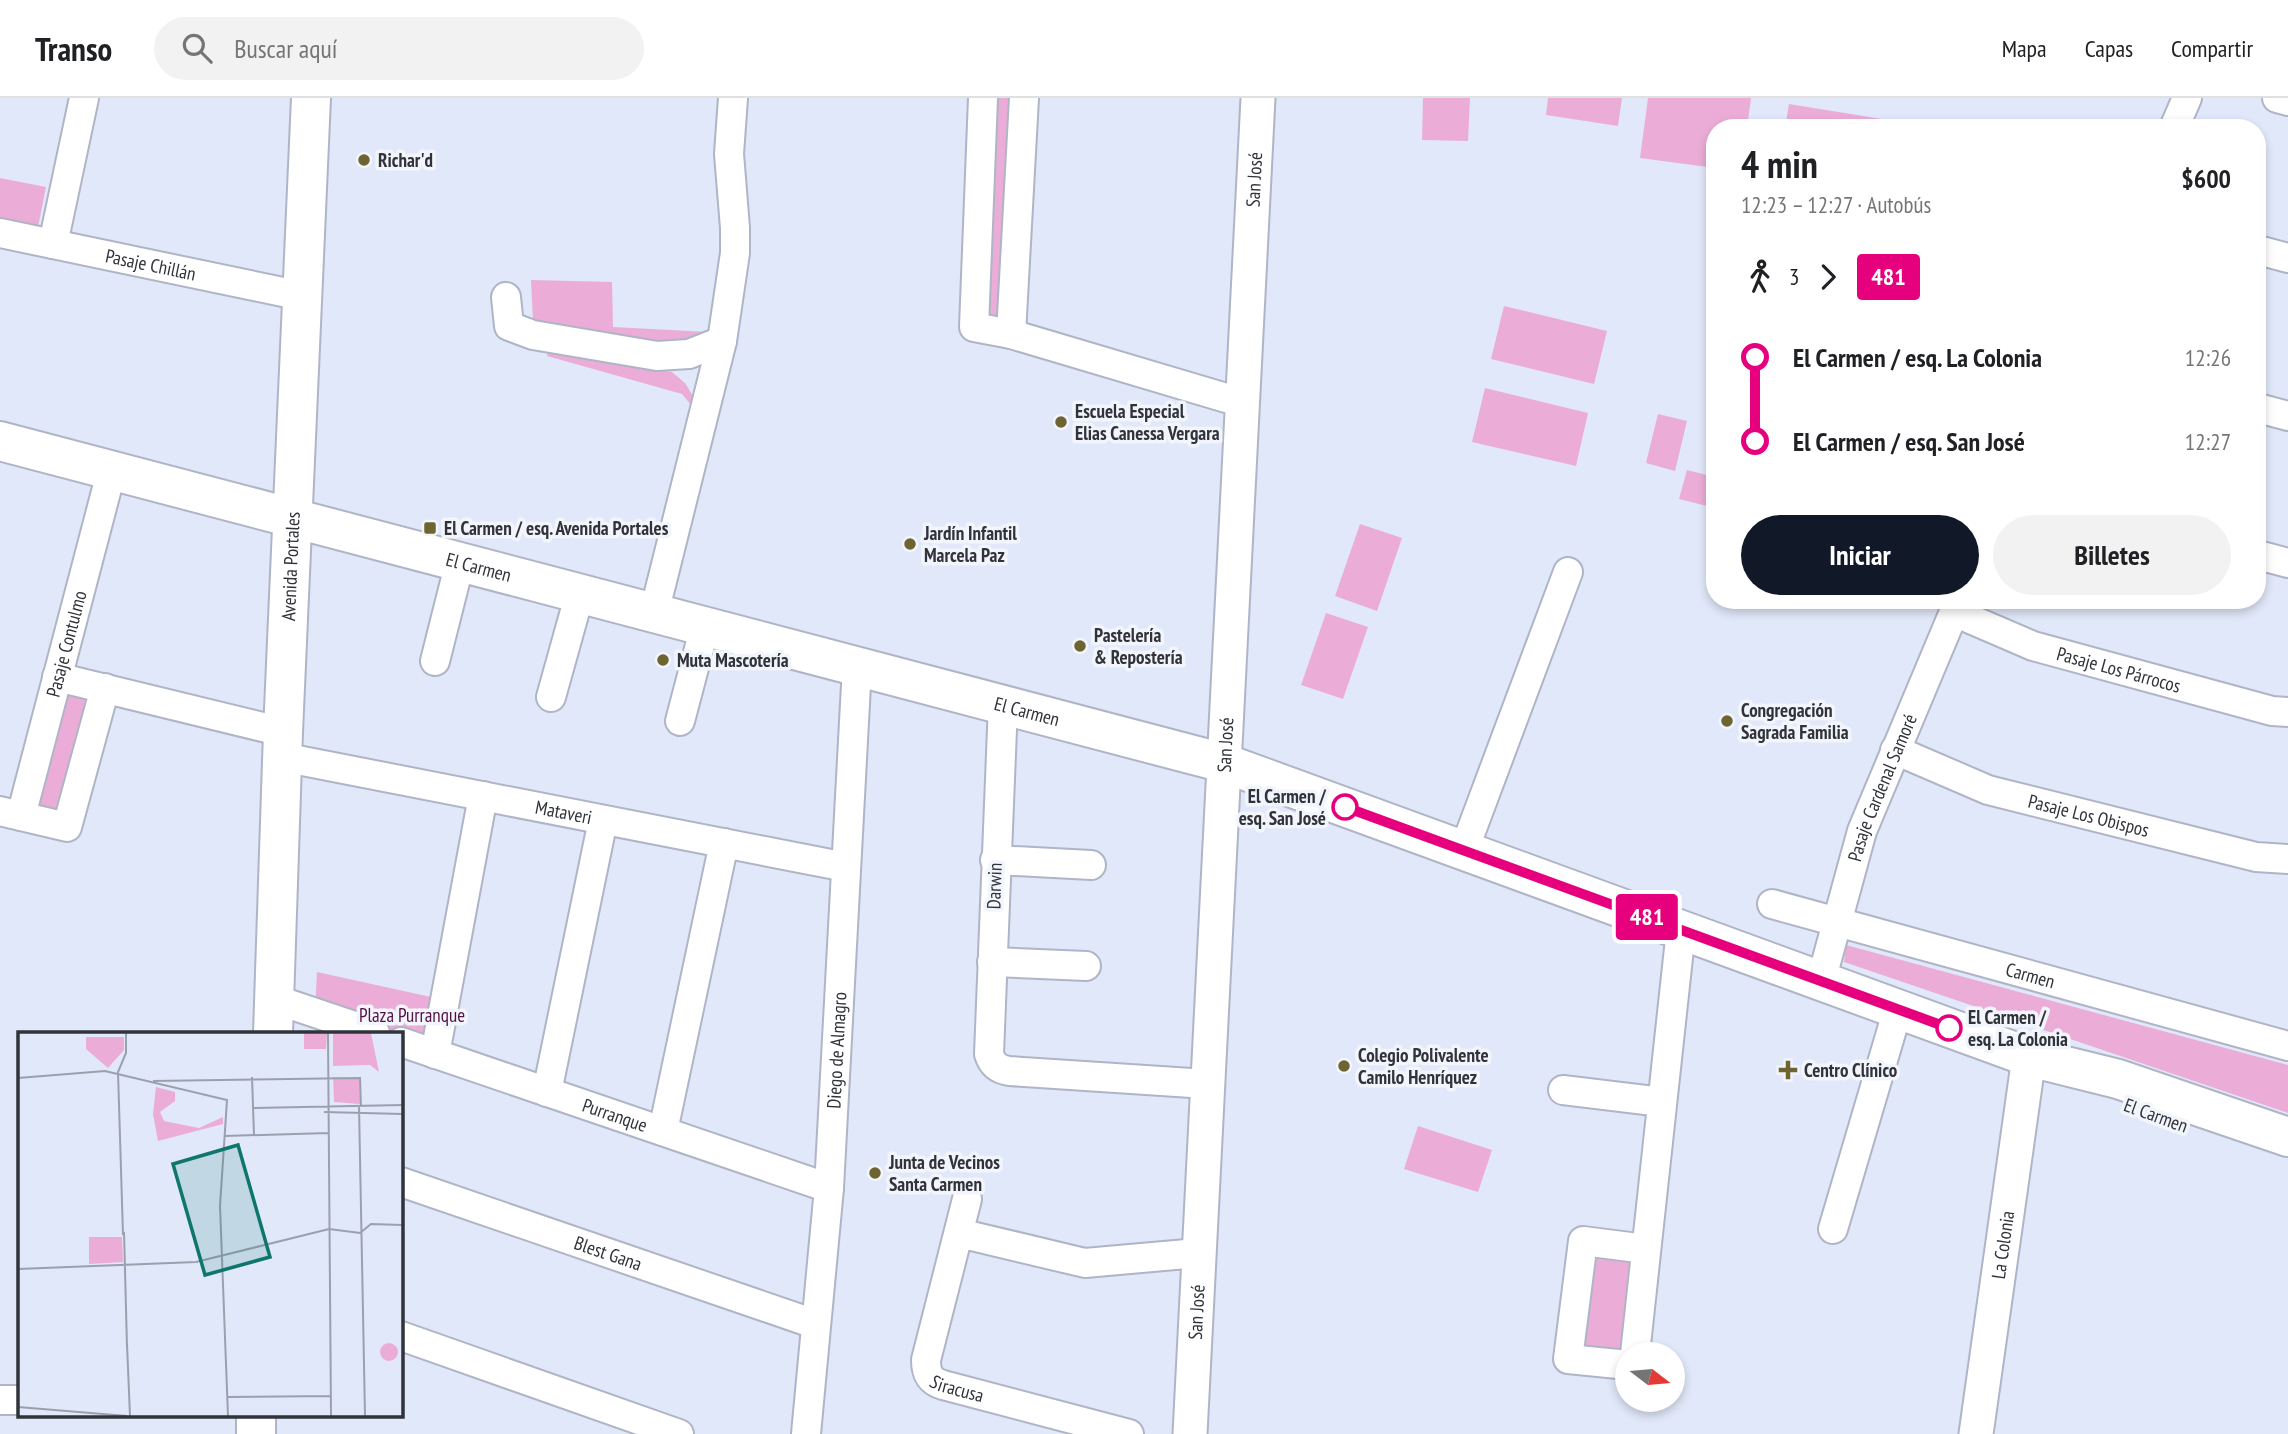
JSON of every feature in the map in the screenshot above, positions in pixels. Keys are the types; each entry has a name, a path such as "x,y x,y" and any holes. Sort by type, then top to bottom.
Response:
{"main road":[{"name":"Avenida Portales","path":"274,1016 292,517 311,98"},
{"name":"El Carmen","path":"0,441 1224,763 2029,1057 2118,1079 2288,1137"},
{"name":"El Carmen","path":"2029,1057 2079,1086 2288,1163"},
{"path":"256,1434 257,1416"}],"street":[{"path":"52,244 84,98"},
{"path":"654,612 722,341 735,253 729,154 729,121 733,98"},
{"path":"984,98 974,327 1011,334 1243,403"},
{"path":"1011,334 1024,98"},
{"name":"San José","path":"1190,1434 1258,98"},
{"path":"2178,119 2187,98"},
{"path":"2277,98 2288,101"},
{"name":"Pasaje Chillán","path":"0,233 302,296"},
{"path":"2266,252 2288,258"},
{"path":"506,297 509,326 533,335 679,360 693,371 708,401"},
{"path":"657,356 689,354 722,341"},
{"path":"2266,410 2288,416"},
{"name":"Pasaje Contulmo","path":"10,814 57,677 112,469"},
{"path":"2266,557 2288,563"},
{"path":"435,661 460,562"},
{"path":"1464,850 1568,572"},
{"path":"551,697 580,593"},
{"name":"Pasaje Cardenal Samoré","path":"1821,981 1862,831 1955,609"},
{"name":"Pasaje Los Párrocos","path":"1962,609 2033,646 2288,712"},
{"path":"680,720 705,626"},
{"name":"Diego de Almagro","path":"806,1434 829,1188 858,666"},
{"name":"Mataveri","path":"57,677 105,688 283,744 483,796 846,867"},
{"path":"10,814 67,827 105,688"},
{"name":"Darwin","path":"1003,704 989,1054 996,1066 1009,1071 1207,1084"},
{"name":"Pasaje Los Obispos","path":"1895,750 1988,790 2256,857 2288,859"},
{"path":"436,1054 483,796"},
{"path":"547,1092 603,820"},
{"path":"663,1131 724,843"},
{"path":"995,860 1091,865"},
{"name":"Carmen","path":"1772,904 2288,1046"},
{"path":"1635,1342 1681,930"},
{"path":"992,962 1086,966"},
{"path":"1833,1229 1899,1009"},
{"path":"274,1016 368,1032"},
{"name":"Purranque","path":"402,1042 829,1188"},
{"name":"La Colonia","path":"1976,1434 2029,1057"},
{"path":"1563,1090 1662,1102"},
{"name":"Blest Gana","path":"402,1182 816,1324"},
{"name":"Siracusa","path":"967,1199 926,1360 930,1377 943,1385 1129,1434"},
{"path":"959,1233 1085,1263 1198,1253"},
{"path":"1615,1364 1568,1359 1583,1241 1646,1249"},
{"path":"402,1336 680,1434"},
{"path":"0,1400 18,1400"}],"green space":[{"path":"991,98 1012,98 1001,318 980,316"},
{"path":"1423,98 1470,98 1468,141 1422,140"},
{"path":"1548,98 1622,98 1618,126 1546,115"},
{"path":"1648,98 1751,98 1748,119 1706,119 1706,167 1640,158"},
{"path":"1789,104 1882,119 1786,119"},
{"path":"0,178 46,187 38,227 0,220"},
{"path":"531,280 612,282 613,327 708,332 689,344 667,347 533,322"},
{"path":"1504,306 1607,331 1594,384 1491,359"},
{"path":"548,351 672,372 685,383 696,401 691,405 682,394 547,356"},
{"path":"1485,388 1588,413 1576,466 1472,442"},
{"path":"1658,414 1687,421 1675,471 1646,463"},
{"path":"1687,470 1706,475 1706,506 1679,499"},
{"path":"1360,524 1402,538 1377,611 1335,596"},
{"path":"1326,613 1368,627 1343,699 1301,685"},
{"path":"65,687 94,694 62,817 33,809"},
{"path":"1846,945 2288,1065 2288,1113 1844,962"},
{"name":"Plaza Purranque","path":"317,972 440,999 432,1044 402,1035 402,1032 392,1032 315,1009"},
{"path":"1418,1126 1492,1150 1478,1192 1404,1169"},
{"path":"1593,1253 1636,1259 1627,1342 1615,1342 1615,1352 1581,1347"}],"bus line":[{"name":"481","path":"1345,807 1949,1028"}],"place":[{"name":"Richar'd","path":"364,160"},
{"name":"Escuela Especial Elias Canessa Vergara","path":"1061,422"},
{"name":"El Carmen / esq. Avenida Portales","path":"430,528"},
{"name":"Jardín Infantil Marcela Paz","path":"910,544"},
{"name":"Pastelería & Repostería","path":"1080,646"},
{"name":"Muta Mascotería","path":"663,660"},
{"name":"Congregación Sagrada Familia","path":"1727,721"},
{"name":"El Carmen / esq. San José","path":"1345,807"},
{"name":"El Carmen / esq. La Colonia","path":"1949,1028"},
{"name":"Colegio Polivalente Camilo Henríquez","path":"1344,1066"},
{"name":"Centro Clínico","path":"1788,1070"},
{"name":"Junta de Vecinos Santa Carmen","path":"875,1173"}]}
